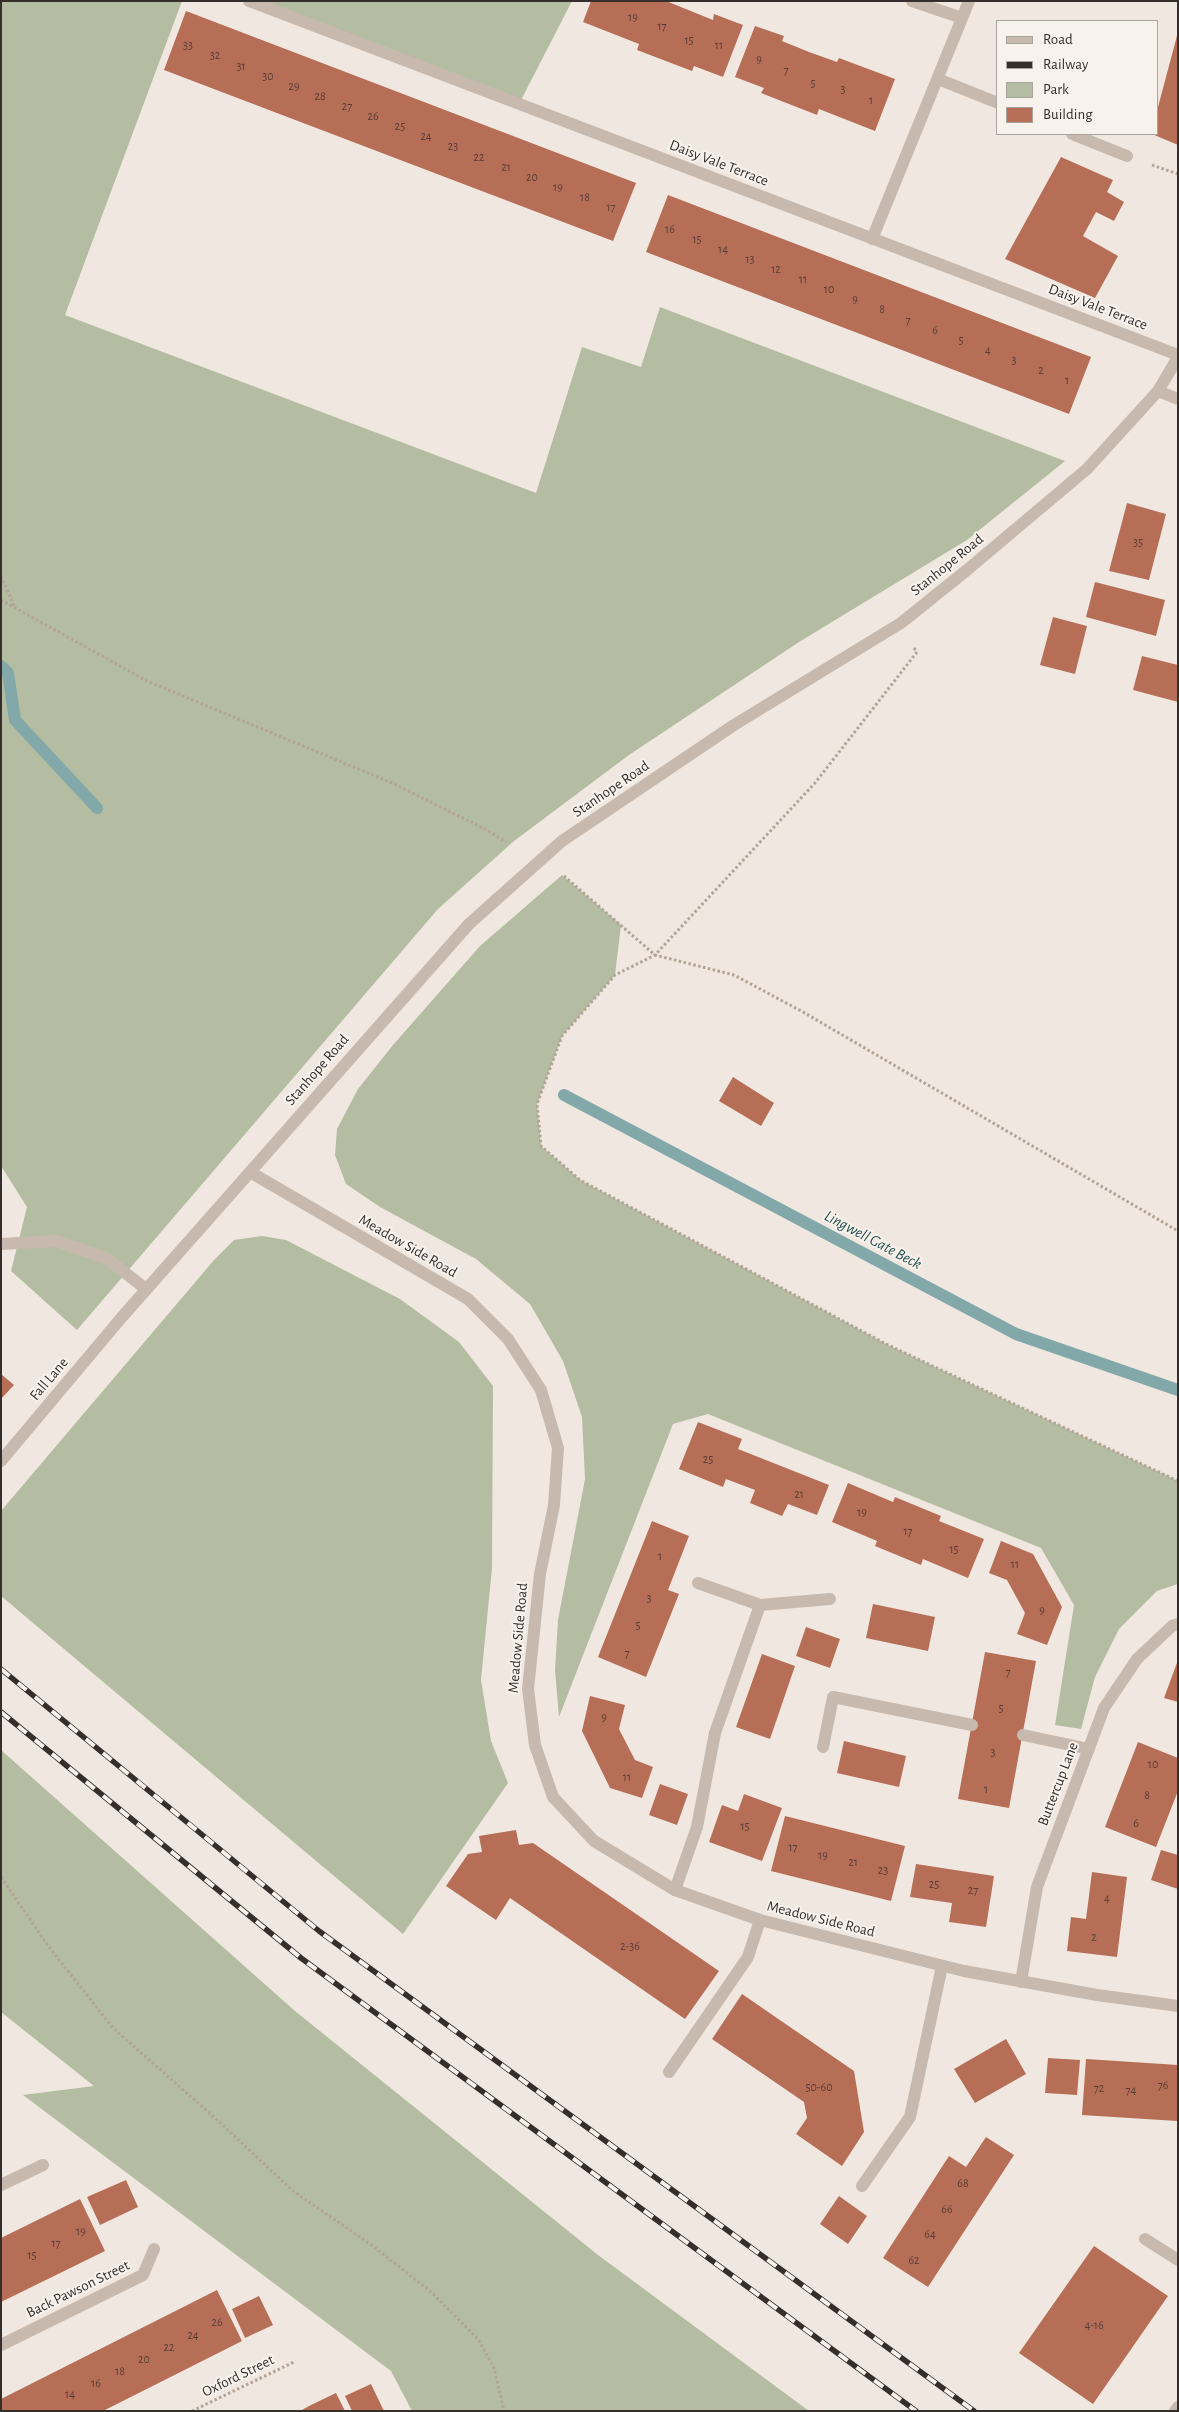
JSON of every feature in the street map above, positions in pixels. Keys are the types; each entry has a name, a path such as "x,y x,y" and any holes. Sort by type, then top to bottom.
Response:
{"street":[{"name":"Daisy Vale Terrace","path":"249,1 1178,356"},
{"path":"912,1 962,18"},
{"path":"872,238 969,1"},
{"path":"938,79 996,103"},
{"path":"1074,135 1127,156"},
{"name":"Stanhope Road","path":"122,1317 469,924 562,841 734,725 901,623 1087,469 1158,391 1178,356"},
{"path":"1158,391 1178,399"},
{"name":"Meadow Side Road","path":"250,1172 468,1300 508,1339 542,1390 558,1448 554,1505 540,1574 528,1689 534,1745 553,1797 594,1840 675,1890 760,1920 942,1966 1097,1995 1178,2006"},
{"path":"1,1244 56,1240 106,1258 146,1290"},
{"name":"Fall Lane","path":"1,1461 122,1317"},
{"path":"698,1583 760,1605 830,1600"},
{"path":"675,1890 697,1827 715,1733 760,1605"},
{"name":"Buttercup Lane","path":"1021,1982 1037,1887 1104,1708 1137,1658 1172,1626 1178,1624"},
{"path":"823,1747 833,1698 972,1726"},
{"path":"1023,1735 1089,1749"},
{"path":"669,2072 748,1957 760,1920"},
{"path":"862,2186 910,2117 942,1966"},
{"path":"1,2185 42,2165"},
{"path":"1145,2239 1178,2260"},
{"name":"Back Pawson Street","path":"1,2344 144,2275 154,2249"}],"path":[{"path":"1,576 15,608"},
{"path":"1,600 147,681 392,783 487,830 506,842"},
{"path":"901,623 916,652 815,783 655,955 615,975 562,1036 537,1104 541,1146 580,1180 879,1340 1178,1482"},
{"path":"562,874 655,955 734,975 804,1012 1178,1231"},
{"path":"1,1877 49,1947 113,2028 293,2190 373,2246 431,2292 478,2339 494,2368 504,2411"},
{"name":"Oxford Street","path":"192,2411 294,2362"}],"green space":[{"path":"1,1 182,1 65,315 536,493 582,347 641,367 660,307 1065,461 967,540 799,642 629,755 514,841 438,909 77,1330 11,1271 27,1207 1,1166"},
{"path":"249,1 572,1 519,104"},
{"path":"562,875 621,925 615,975 562,1036 537,1104 541,1146 580,1180 888,1345 1178,1481 1178,1584 1157,1591 1119,1629 1095,1677 1081,1729 1055,1725 1074,1605 1041,1548 708,1414 673,1424 559,1717 555,1670 558,1620 585,1479 582,1417 563,1361 530,1304 476,1259 380,1207 346,1184 335,1155 337,1129 358,1089 393,1045 480,946"},
{"path":"262,1236 286,1240 400,1299 459,1342 493,1386 492,1568 481,1680 491,1741 508,1783 403,1934 1,1596 1,1511 214,1260 234,1240"},
{"path":"1,1750 295,2011 598,2255 809,2411 412,2411 391,2371 23,2095 94,2086 1,2012"}],"building":[{"path":"591,1 666,1 713,20 714,14 743,25 723,77 694,66 692,71 637,50 639,44 583,22"},
{"path":"186,11 636,183 613,241 164,70"},
{"path":"755,26 784,36 782,41 809,52 837,62 839,58 895,79 875,131 819,109 817,115 761,93 764,88 735,77"},
{"path":"1178,32 1178,145 1154,135 1159,135 1159,103"},
{"path":"1061,157 1113,180 1107,192 1124,202 1114,221 1096,212 1083,236 1118,256 1095,298 1005,259"},
{"path":"668,195 1091,357 1069,414 646,252"},
{"path":"1127,503 1166,514 1149,580 1109,571"},
{"path":"1095,582 1165,600 1156,636 1086,617"},
{"path":"1053,617 1087,626 1075,674 1040,665"},
{"path":"1142,656 1178,665 1178,702 1133,690"},
{"path":"733,1077 774,1103 761,1126 719,1101"},
{"path":"1,1374 14,1385 1,1399"},
{"path":"698,1422 742,1439 738,1449 829,1485 817,1515 788,1504 782,1516 750,1503 755,1490 726,1479 723,1487 679,1469"},
{"path":"848,1483 893,1502 895,1497 941,1516 939,1521 984,1539 968,1578 923,1559 921,1565 875,1546 877,1541 832,1522"},
{"path":"652,1521 689,1536 668,1590 679,1594 646,1677 598,1657"},
{"path":"1001,1541 1033,1554 1062,1607 1047,1645 1017,1634 1025,1613 1007,1580 989,1573"},
{"path":"873,1604 935,1617 928,1651 866,1638"},
{"path":"806,1627 840,1639 830,1668 796,1656"},
{"path":"985,1652 1036,1661 1009,1808 958,1799"},
{"path":"762,1654 795,1666 770,1739 736,1727"},
{"path":"1178,1660 1178,1702 1164,1698"},
{"path":"590,1696 625,1705 619,1729 635,1760 653,1767 642,1798 610,1788 582,1731"},
{"path":"844,1741 906,1756 899,1787 837,1773"},
{"path":"1138,1742 1178,1758 1178,1791 1156,1847 1105,1827"},
{"path":"660,1784 688,1794 677,1825 649,1815"},
{"path":"744,1794 782,1808 762,1861 709,1842 722,1805 738,1811"},
{"path":"785,1816 905,1846 891,1901 771,1871"},
{"path":"516,1830 519,1845 533,1843 719,1971 685,2019 510,1898 496,1920 446,1886 468,1854 482,1852 479,1836"},
{"path":"1161,1850 1178,1855 1178,1889 1151,1880"},
{"path":"916,1864 994,1876 986,1927 949,1922 952,1903 910,1897"},
{"path":"1092,1872 1127,1877 1117,1957 1067,1951 1071,1917 1086,1919"},
{"path":"742,1994 854,2071 864,2132 842,2166 796,2134 807,2118 804,2102 712,2039"},
{"path":"1006,2039 1026,2074 975,2103 954,2069"},
{"path":"1048,2058 1080,2060 1077,2095 1045,2093"},
{"path":"1086,2059 1178,2065 1177,2121 1082,2115"},
{"path":"986,2137 1014,2155 928,2287 883,2258 949,2156 966,2167"},
{"path":"126,2180 138,2207 100,2225 87,2197"},
{"path":"839,2196 867,2216 848,2244 820,2224"},
{"path":"80,2199 105,2251 1,2302 1,2238"},
{"path":"1094,2246 1168,2296 1093,2404 1019,2353"},
{"path":"217,2290 242,2341 103,2411 1,2411 1,2399"},
{"path":"259,2296 273,2325 245,2338 232,2309"},
{"path":"371,2384 384,2411 352,2411 345,2396"},
{"path":"336,2393 345,2411 300,2411 311,2405"}],"waterway":[{"path":"1,666 8,673 15,720 97,808"},
{"name":"Lingwell Gate Beck","path":"564,1095 1016,1334 1178,1390"}],"railway":[{"path":"1,1669 319,1931 974,2411"},
{"path":"1,1712 301,1958 916,2411"}]}
